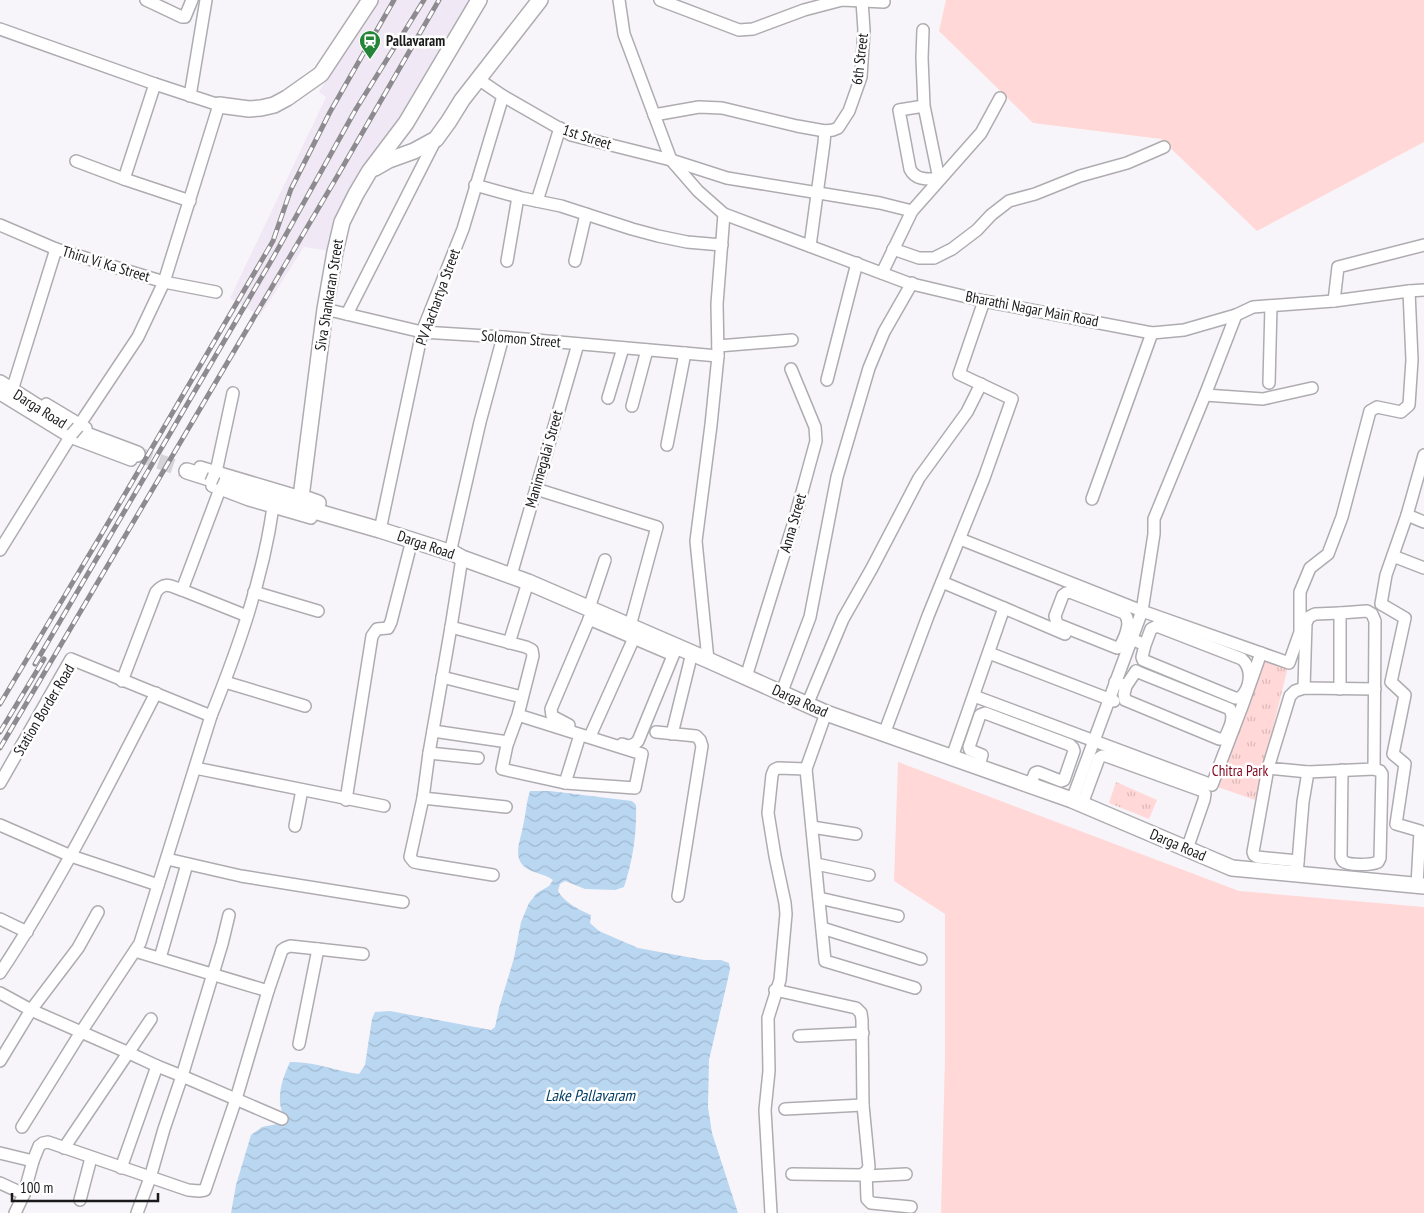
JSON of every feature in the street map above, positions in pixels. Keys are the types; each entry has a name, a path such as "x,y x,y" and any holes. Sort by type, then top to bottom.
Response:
{"street":[{"path":"146,0 182,17 185,17 192,0"},
{"path":"190,96 206,0"},
{"path":"0,29 190,96 219,105 249,109 274,105 321,74 370,0"},
{"path":"369,172 406,123 479,0"},
{"name":"Siva Shankaran Street","path":"301,498 325,309 334,252 342,222 369,172 389,160 414,151 436,139 462,100 540,0"},
{"path":"469,91 477,89 484,83 549,0"},
{"path":"619,0 624,34 671,160"},
{"path":"660,0 739,30 753,29 804,10 842,0 884,2"},
{"name":"6th Street","path":"825,131 838,128 845,120 861,77 864,37 862,1"},
{"path":"923,30 924,106 939,179"},
{"name":"1st Street","path":"484,83 503,96 571,134 671,160 727,178 880,203 912,211"},
{"path":"124,179 154,84"},
{"name":"PV Aachartya Street","path":"380,530 422,332 463,229 503,96"},
{"path":"882,273 912,211 981,133 1000,98"},
{"path":"0,550 75,430 138,337 164,282 219,105"},
{"path":"924,106 900,110 910,169 912,173 921,179 939,179"},
{"path":"654,115 699,107 722,108 825,131 810,246"},
{"path":"537,201 560,128"},
{"path":"347,314 436,139"},
{"path":"893,249 919,258 934,258 952,249 971,235 991,215 1009,201 1035,194 1080,176 1127,162 1164,147"},
{"name":"Bharathi Nagar Main Road","path":"671,160 698,191 724,214 882,273 912,283 984,301 1152,333 1184,330 1236,315 1253,307 1334,301 1424,290"},
{"path":"76,161 190,201"},
{"path":"475,186 561,206 658,236 687,242 722,245"},
{"path":"507,261 518,197"},
{"path":"576,261 586,214"},
{"path":"708,660 696,541 711,425 718,351 718,304 724,214"},
{"name":"Thiru Vi Ka Street","path":"0,225 56,249 164,282 216,292"},
{"path":"1334,301 1338,267 1424,245"},
{"path":"7,384 56,249"},
{"path":"827,380 857,263"},
{"path":"781,694 810,617 836,477 870,368 884,332 912,283"},
{"path":"960,539 1142,611 1289,663 1300,632 1300,592 1310,568 1328,554 1342,517 1370,411 1377,407 1401,412 1409,406 1412,360 1409,291"},
{"path":"884,734 984,478 1012,399 959,374 984,301"},
{"path":"1269,383 1270,306"},
{"name":"Solomon Street","path":"325,309 422,332 685,353 718,351 792,340"},
{"path":"1077,802 1094,741 1109,699 1121,684 1136,671 1230,709 1232,719 1225,738 1218,739 1125,700 1121,684 1128,638 1127,616 1124,613 1070,592 1063,595 1055,616 1057,624 1116,648 1120,647 1128,638 1142,611 1154,534 1154,519 1236,315"},
{"path":"1092,499 1152,333"},
{"path":"493,875 414,862 410,857 423,798 428,753 451,627 456,555 480,422 503,337"},
{"name":"Manimegalai Street","path":"511,575 578,344"},
{"path":"608,398 623,348"},
{"path":"632,406 647,350"},
{"path":"667,445 685,353"},
{"path":"1412,360 1424,362"},
{"name":"Anna Street","path":"746,677 793,525 816,441 815,427 791,369"},
{"path":"0,376 7,384 75,430 90,430 125,444"},
{"name":"Darga Road","path":"7,384 69,427 134,457"},
{"path":"808,705 843,619 919,478 967,412 981,384"},
{"path":"1205,395 1263,399 1312,388"},
{"path":"182,590 214,481 233,393"},
{"path":"0,394 134,457"},
{"path":"1421,885 1420,831 1396,824 1405,764 1393,754 1405,695 1391,682 1405,618 1381,604 1386,575 1421,477 1424,454"},
{"path":"191,472 214,481 249,500 332,524 344,526 356,522 345,511 301,498 214,481 191,472"},
{"name":"Darga Road","path":"191,472 412,540 511,575 632,632 675,650 692,653 826,713 1077,802 1232,868 1297,867 1421,885"},
{"path":"536,489 657,527 632,632 564,783"},
{"path":"22,1127 81,1032 140,943 211,716 225,682 247,616 266,543 273,507"},
{"path":"1407,515 1424,522"},
{"path":"346,800 372,636 377,629 388,628 391,622 412,540"},
{"path":"1393,556 1424,568"},
{"path":"451,627 532,650 533,656 502,769 564,783 634,788 642,754 586,734 552,716 552,710 590,613 605,560"},
{"path":"509,643 528,582"},
{"path":"942,582 1124,658 1243,704"},
{"path":"122,681 156,592 161,586 167,585 182,590 247,616"},
{"path":"254,592 318,611"},
{"path":"952,757 1004,608"},
{"path":"1304,688 1306,623 1309,617 1315,614 1367,611 1372,614 1375,622 1374,769"},
{"path":"1340,613 1340,689"},
{"path":"1157,626 1242,659 1246,663 1250,676 1243,695 1240,698 1235,698 1143,660 1145,645 1151,629 1157,626"},
{"path":"1128,638 1145,645"},
{"path":"518,715 627,746 634,745 638,741 675,650"},
{"path":"974,696 1212,785 1261,652"},
{"path":"672,734 692,653"},
{"path":"989,653 1228,744"},
{"name":"Station Border Road","path":"0,783 71,659 211,716"},
{"path":"442,677 522,697"},
{"path":"225,682 305,706"},
{"path":"1308,772 1303,802 1297,867 1257,857 1253,852 1268,768 1290,696 1295,690 1304,688 1375,689"},
{"path":"0,973 27,932 71,856 156,694"},
{"path":"826,713 806,769 825,961 915,988"},
{"path":"979,766 982,755 970,750 969,747 980,715 985,713 1070,745 1073,748 1074,751 1064,780 1061,781 1038,772 1035,773 1030,785"},
{"path":"432,731 508,742"},
{"path":"656,732 696,736 702,746 678,896"},
{"path":"428,753 478,758"},
{"path":"1077,802 1099,758 1102,756 1203,791 1205,794 1204,800 1187,849"},
{"path":"195,768 346,800 384,806"},
{"path":"771,1213 766,1110 769,1070 768,1018 780,980 786,914 774,856 768,813 774,770 778,768 806,769"},
{"path":"1268,768 1308,772 1342,770 1374,769 1380,771 1382,774 1380,858 1374,864 1348,864 1341,857 1342,770"},
{"path":"295,826 302,790"},
{"path":"423,798 506,807"},
{"path":"0,825 71,856 158,885"},
{"path":"812,827 856,834"},
{"path":"166,859 241,876 403,902"},
{"path":"160,958 187,864"},
{"path":"816,864 869,875"},
{"path":"819,898 898,916"},
{"path":"0,1061 31,1010 78,948 98,912"},
{"path":"137,1213 182,1076 229,915"},
{"path":"0,920 27,932"},
{"path":"822,928 920,959"},
{"path":"16,1213 39,1146 48,1142 188,1190 205,1190 236,1099 282,950 290,946 363,954"},
{"path":"299,1044 318,949"},
{"path":"135,951 268,991"},
{"path":"776,990 856,1008 861,1013 863,1033 863,1105 869,1167 866,1174 867,1199 871,1203 911,1207"},
{"path":"0,992 31,1010 282,1119"},
{"path":"64,1148 151,1019"},
{"path":"800,1036 863,1033"},
{"path":"121,1168 157,1066"},
{"path":"785,1109 863,1105"},
{"path":"0,1153 33,1161"},
{"path":"80,1200 92,1158"},
{"path":"792,1174 906,1174"},
{"path":"0,1183 24,1194"}],"shaded area":[{"path":"373,0 473,0 431,70 343,201 330,251 304,247 260,316 230,298 326,97 319,92"}],"green space":[{"path":"946,0 1424,0 1424,142 1257,231 1161,139 1033,123 939,31"},
{"name":"Chitra Park","path":"1262,653 1289,663 1255,800 1212,785"},
{"path":"898,762 1239,891 1424,907 1424,1213 941,1213 945,1058 945,914 894,881"},
{"path":"1116,782 1157,800 1149,819 1109,803"}],"water":[{"name":"Lake Pallavaram","path":"530,791 550,791 632,801 636,805 634,846 624,887 615,890 585,889 565,881 560,884 558,891 564,899 591,915 590,923 599,931 638,948 704,960 721,960 729,963 730,969 709,1060 708,1107 712,1133 738,1213 231,1213 236,1185 251,1135 262,1127 282,1123 280,1092 290,1062 307,1063 359,1074 365,1065 372,1019 375,1012 390,1011 491,1030 495,1027 514,958 521,922 529,903 537,893 549,886 553,880 528,869 521,863 519,858 518,848"}],"tunnel":[{"path":"137,454 187,471"}],"railway":[{"path":"0,704 273,241 291,189 330,112 394,0"},
{"path":"35,664 274,256 356,109 424,0"},
{"path":"0,748 439,0"},
{"path":"0,732 44,659"}],"place":[{"name":"Pallavaram","path":"370,60"}]}
